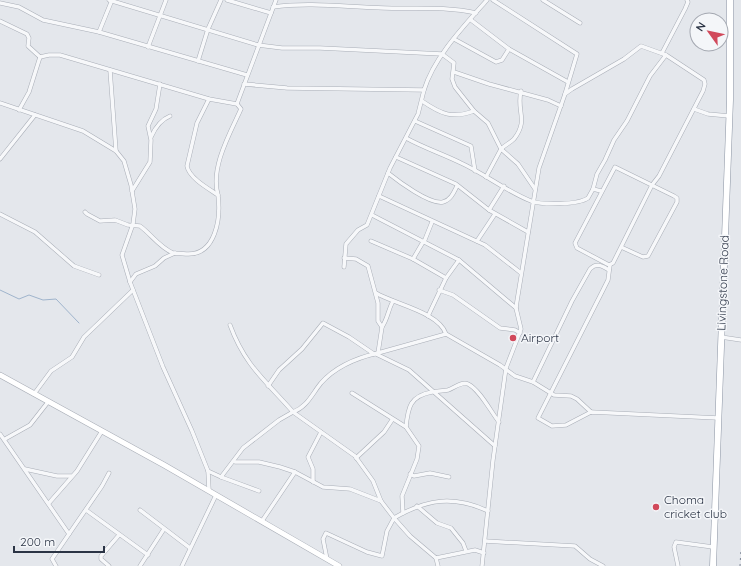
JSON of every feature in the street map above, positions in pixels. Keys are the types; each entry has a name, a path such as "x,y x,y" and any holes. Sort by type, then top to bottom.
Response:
{"highway":[{"name":"Livingstone Road","path":"713,566 729,116 730,0"}],"main road":[{"path":"0,375 209,490 339,566"}],"street":[{"path":"99,32 111,0 258,45 282,48 320,48 442,54 453,62 454,72 452,79 455,87 474,110 488,123 501,148 518,164 535,189"},
{"path":"148,48 166,0"},
{"path":"198,61 208,29 221,0"},
{"path":"227,0 271,13"},
{"path":"130,282 136,274 155,266 164,258 175,253 193,254 210,244 218,226 218,195 216,189 217,174 228,133 240,109 237,104 276,0"},
{"path":"344,267 346,244 358,230 366,226 372,216 388,173 415,121 428,78 442,54 486,0"},
{"path":"482,566 495,446 506,368 520,333 521,325 516,308 532,201 543,156 578,54 493,0"},
{"path":"543,0 580,23"},
{"path":"406,138 475,171 532,201 555,204 582,201 588,198 593,189 597,174 608,156 614,140 627,121 650,76 664,54 688,2 687,0"},
{"path":"0,3 19,7 43,20 99,32 148,48 247,75"},
{"path":"273,7 315,5 446,9 476,13"},
{"path":"471,20 509,48 568,82"},
{"path":"0,21 27,34 29,38 28,46 40,57"},
{"path":"454,39 496,62 502,60 509,48"},
{"path":"565,94 641,46 664,54 705,83 694,109 610,265 605,286 538,418 552,426 566,425 591,412 718,418"},
{"path":"40,57 60,55 209,99 237,104"},
{"path":"19,110 29,92 40,57"},
{"path":"110,70 116,151"},
{"path":"454,72 488,84 521,92 561,106"},
{"path":"132,191 150,162 150,138 148,126 156,109 160,84"},
{"path":"244,84 287,88 424,90"},
{"path":"486,177 501,148 514,139 521,125 523,115 519,102 521,92"},
{"path":"209,99 198,123 187,166 189,172 195,178 218,195"},
{"path":"422,101 438,110 454,116 460,116 474,110"},
{"path":"0,103 83,131 116,151 124,161 135,209 133,224 122,255 130,282 163,367 192,431 208,471 209,490"},
{"path":"694,109 708,114 729,116"},
{"path":"0,159 35,115"},
{"path":"150,138 158,125 170,116"},
{"path":"415,121 469,144 473,150 475,171"},
{"path":"396,157 457,186 495,214 528,232"},
{"path":"610,265 577,248 575,245 615,167 676,197 677,202 648,256 643,257 621,247"},
{"path":"388,173 410,189 437,202 445,202 450,199 457,186"},
{"path":"489,210 504,186"},
{"path":"593,189 601,192"},
{"path":"379,196 432,222 477,241 494,251 521,273"},
{"path":"85,212 100,221 112,219 128,225 133,224 140,226 154,240 175,253"},
{"path":"0,214 35,232 74,266 99,275"},
{"path":"477,241 495,214"},
{"path":"372,216 459,260 516,308"},
{"path":"413,259 432,222"},
{"path":"371,241 413,259 446,278"},
{"path":"344,258 356,259 367,264 378,303 378,321 382,327"},
{"path":"428,316 439,290 459,260"},
{"path":"533,382 572,301 590,269 596,264 609,270"},
{"path":"34,394 51,371 72,357 84,337 133,290"},
{"path":"439,290 453,295 500,328 510,329 520,333"},
{"path":"376,293 428,316 444,329 446,334 506,368 514,376 533,382 551,393 571,396 577,399 591,412"},
{"path":"375,354 382,327 389,316 388,309 393,301"},
{"path":"268,386 279,370 302,349 323,323 350,337 375,354 409,370 432,392 495,446"},
{"path":"230,325 245,358 268,386 293,412 342,446 356,458 373,481 381,501 410,536 436,558 438,566"},
{"path":"221,477 234,462 243,448 279,420 304,405 321,383 339,366 446,334"},
{"path":"721,337 741,340"},
{"path":"406,427 410,403 416,398 432,392 447,390 463,383 469,384 486,402 499,422"},
{"path":"352,393 392,420 406,427 419,450 402,496 403,512"},
{"path":"5,438 30,425 48,402"},
{"path":"356,458 384,432 392,420"},
{"path":"48,503 72,476 102,431"},
{"path":"313,482 313,469 308,457 321,432"},
{"path":"0,435 5,438 69,534"},
{"path":"234,462 262,463 295,472 327,488 350,489 381,501"},
{"path":"25,469 57,476 72,476"},
{"path":"208,471 258,491"},
{"path":"262,521 295,472"},
{"path":"56,566 52,563 52,559 86,510 109,473"},
{"path":"410,474 414,476 430,473 449,477"},
{"path":"182,566 216,495"},
{"path":"327,559 322,540 326,534 362,550 382,556 387,531 394,518 403,512 427,502 463,502 488,511"},
{"path":"417,506 437,523 451,528 460,538 466,551"},
{"path":"86,510 148,555"},
{"path":"140,510 190,548"},
{"path":"140,566 164,529"},
{"path":"109,566 101,559 101,556 120,535"},
{"path":"485,542 575,546 590,559 602,566"},
{"path":"678,566 674,547 676,542 713,547"},
{"path":"436,558 475,550 484,553"}],"waterway":[{"path":"0,290 19,299 29,295 43,300 56,299 79,323"}],"railway":[{"path":"740,566 741,549"}],"place":[{"name":"Airport","path":"513,338"},
{"name":"Choma cricket club","path":"656,507"}]}
